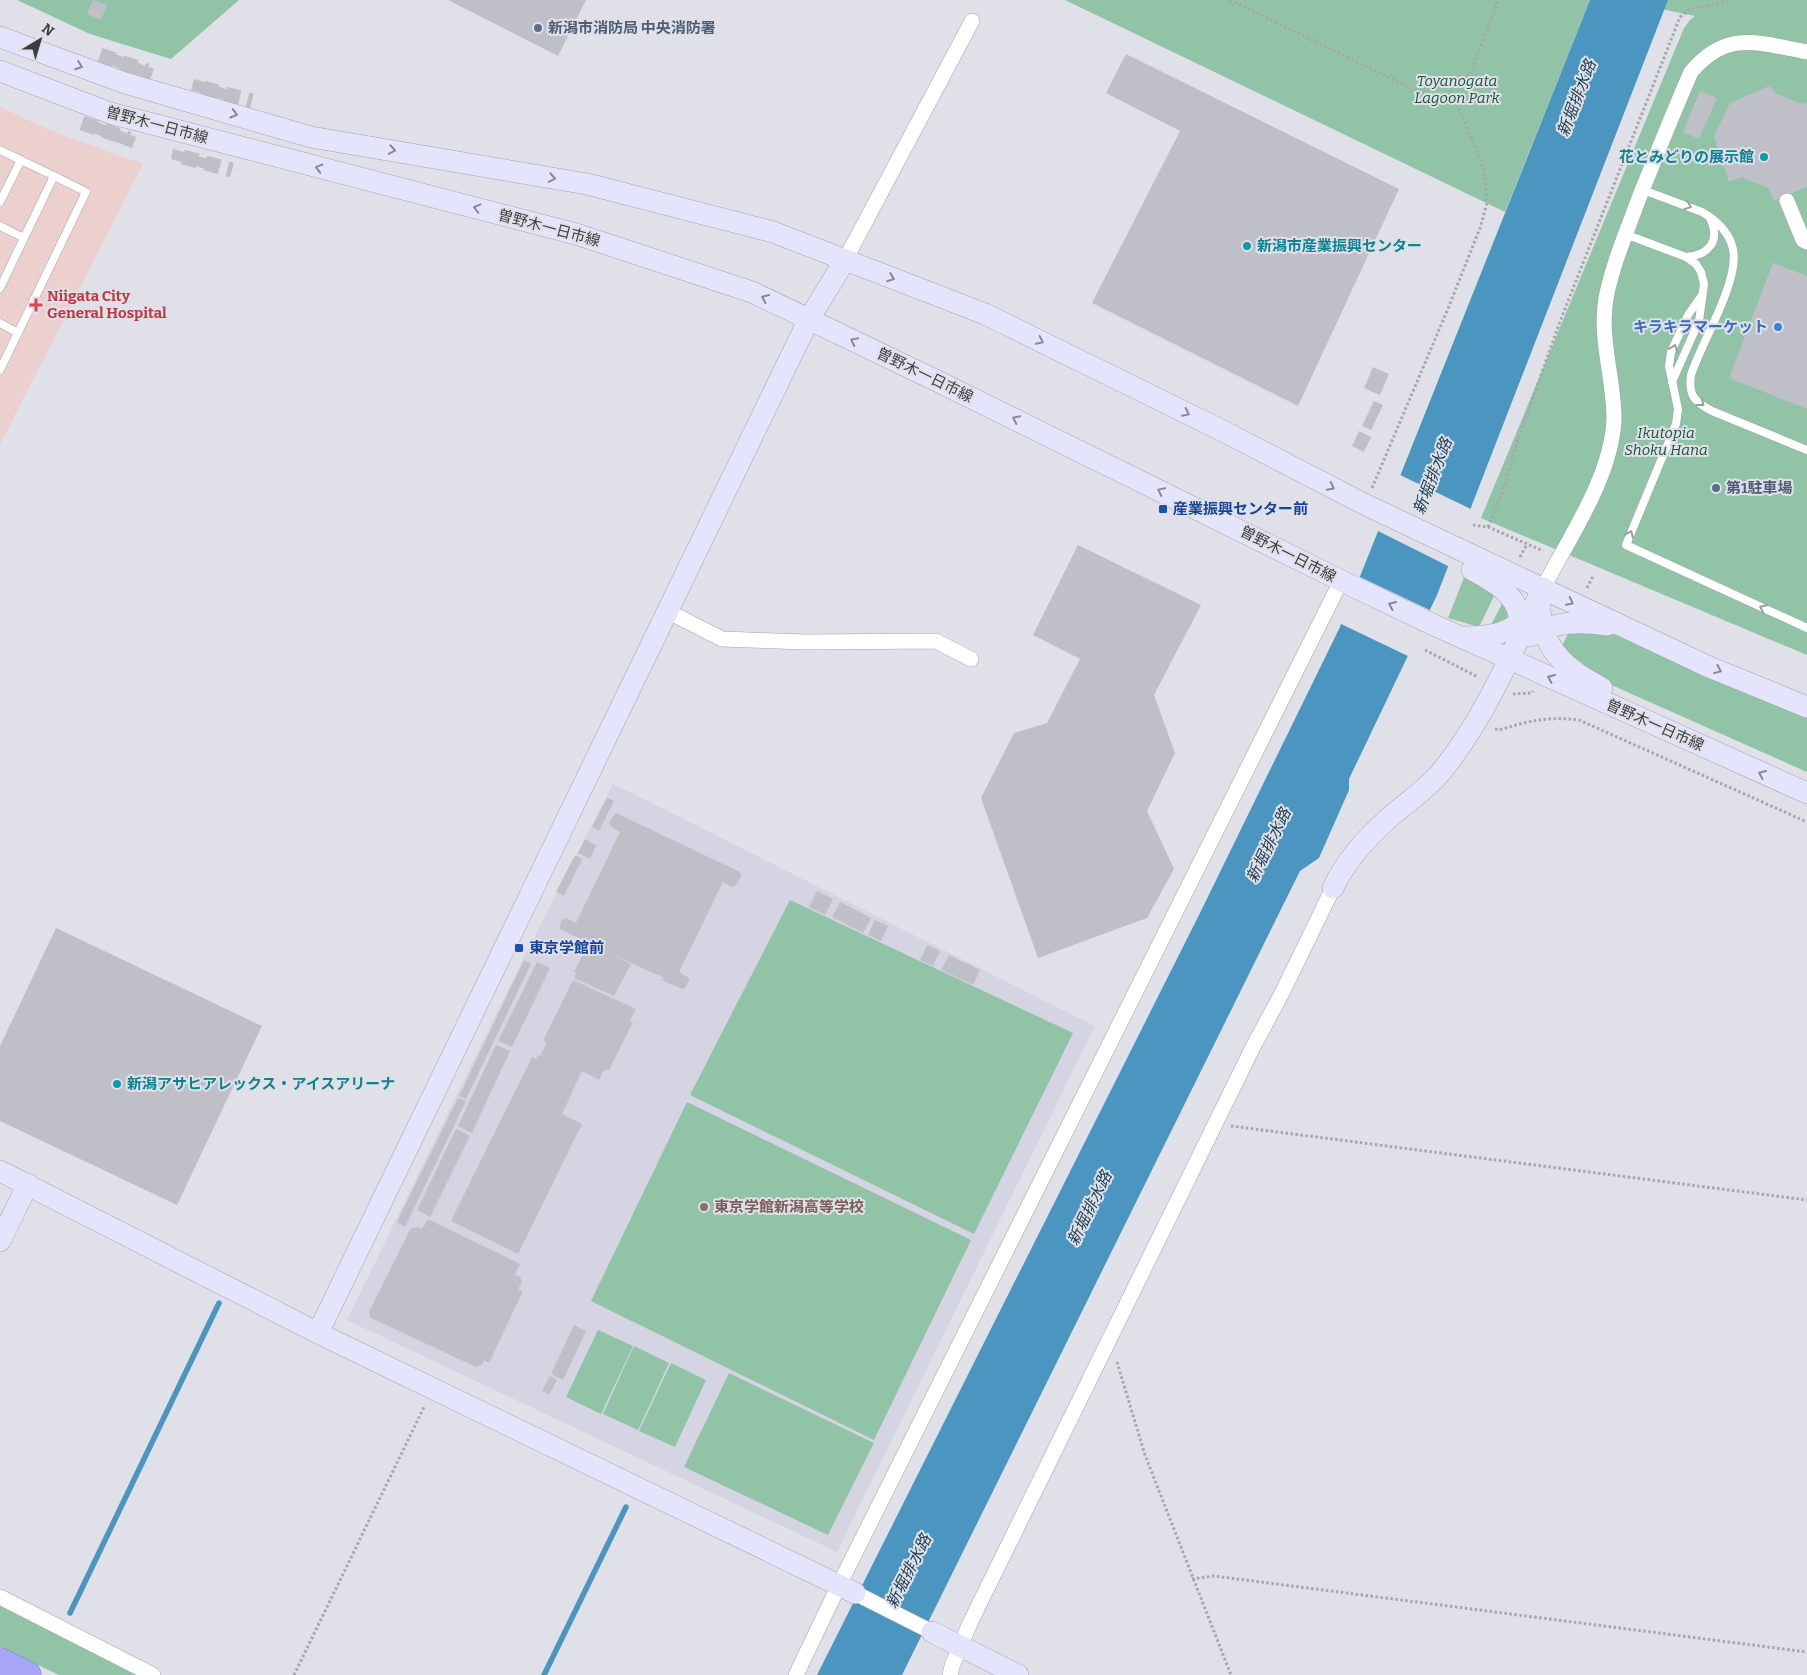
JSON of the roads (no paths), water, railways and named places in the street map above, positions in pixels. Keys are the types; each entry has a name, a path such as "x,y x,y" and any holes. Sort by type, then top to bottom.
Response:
{"highway":[{"path":"0,1662 27,1675"}],"main road":[{"name":"曽野木一日市線","path":"0,37 125,83 311,137 587,184 773,232 985,314 1378,510 1460,557 1543,588 1707,666 1807,707"},
{"name":"曽野木一日市線","path":"0,71 110,113 576,234 752,292 942,383 1343,582 1436,626 1461,637 1520,635 1674,734 1807,794"},
{"path":"318,1333 809,319 845,260"},
{"path":"1460,557 1509,594 1516,605 1520,635"},
{"path":"1543,588 1539,605 1543,628 1550,648 1565,665 1581,676 1642,708 1674,734"},
{"path":"1333,888 1351,856 1389,818 1429,786 1442,771 1474,725 1543,588"},
{"path":"1461,637 1485,637 1507,631 1520,635 1561,623 1582,622 1626,628"},
{"path":"0,1170 318,1333 847,1589"},
{"path":"0,1241 28,1184"},
{"path":"932,1632 1018,1675"}],"street":[{"path":"845,260 972,21"},
{"path":"1543,588 1584,512 1607,460 1614,419 1604,325 1606,300 1625,234 1691,72 1701,60 1715,49 1736,42 1761,44 1807,52"},
{"path":"1787,201 1803,240 1807,242"},
{"path":"796,1675 847,1589 1343,582"},
{"path":"667,611 722,639 805,642 936,641 971,659"},
{"path":"950,1675 975,1614 1333,888"},
{"path":"847,1589 932,1632"},
{"path":"0,1597 153,1675"}],"lane":[{"path":"0,150 86,192 0,370"},
{"path":"0,202 21,160"},
{"path":"0,288 54,176"},
{"path":"1643,190 1710,216 1725,230 1733,249 1734,266 1722,302 1692,370 1689,386 1692,395 1700,404 1712,411 1807,450"},
{"path":"1686,258 1703,254 1712,242 1714,230 1710,216"},
{"path":"0,226 24,238"},
{"path":"1625,234 1686,258 1696,264 1701,272 1704,284 1698,321 1672,382"},
{"path":"1702,295 1688,316 1671,352 1669,366 1678,409 1676,424 1626,545 1807,628"},
{"path":"0,323 18,333"}],"water":[{"name":"新堀排水路","path":"1590,0 1668,0 1437,595 1349,779 1349,790 1319,858 1300,871 902,1675 817,1675 1199,915 1339,629"}],"waterway":[{"path":"70,1613 219,1303"},
{"path":"544,1675 626,1507"}],"tunnel":[{"path":"100,55 147,71"},
{"path":"203,88 252,101"},
{"path":"82,123 129,139"},
{"path":"183,157 232,170"}],"place":[{"name":"新潟市消防局 中央消防署","path":"538,28"},
{"name":"花とみどりの展示館","path":"1764,157"},
{"name":"新潟市産業振興センター","path":"1247,246"},
{"name":"Niigata City General Hospital","path":"36,305"},
{"name":"キラキラマーケット","path":"1778,327"},
{"name":"第1駐車場","path":"1716,488"},
{"name":"産業振興センター前","path":"1163,509"},
{"name":"東京学館前","path":"519,948"},
{"name":"新潟アサヒアレックス・アイスアリーナ","path":"117,1084"},
{"name":"東京学館新潟高等学校","path":"704,1207"}],"park label":[{"name":"Toyanogata Lagoon Park","path":"1457,90"},
{"name":"Ikutopia Shoku Hana","path":"1666,442"}]}
